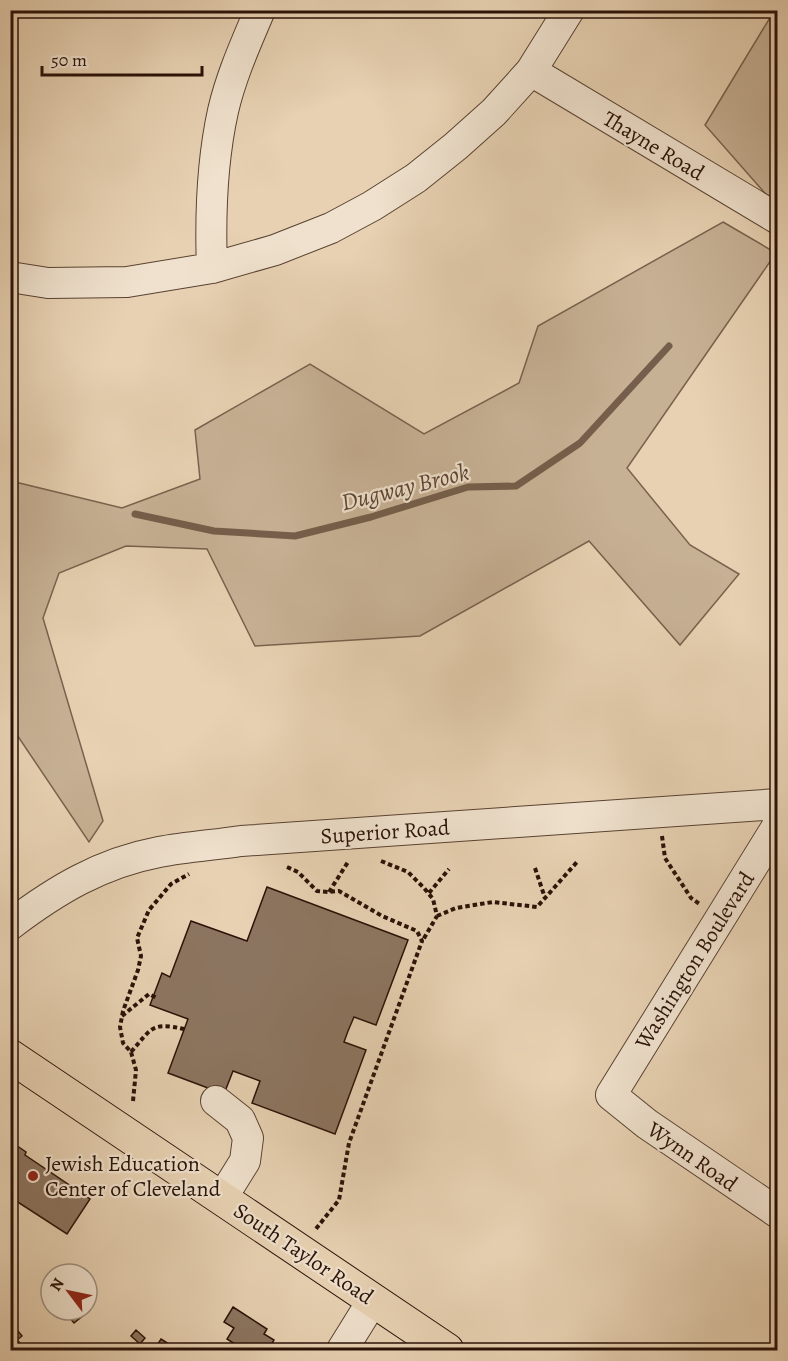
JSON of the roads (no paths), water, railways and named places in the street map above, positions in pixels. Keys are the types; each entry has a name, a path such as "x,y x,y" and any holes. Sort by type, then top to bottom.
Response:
{"main road":[{"name":"South Taylor Road","path":"10,1056 447,1350"}],"street":[{"path":"212,268 210,237 214,169 223,110 240,55 260,10"},
{"path":"10,277 48,283 127,282 212,268 275,249 331,228 372,206 416,178 494,112 531,71 569,10"},
{"name":"Thayne Road","path":"531,71 777,219"},
{"name":"Superior Road","path":"10,925 36,905 88,875 158,852 241,841 777,804"},
{"name":"Washington Boulevard","path":"611,1095 777,825"},
{"name":"Wynn Road","path":"611,1095 647,1124 777,1213"},
{"path":"216,1101 240,1120 248,1138 245,1161 222,1198"},
{"path":"342,1350 373,1300"}],"waterway":[{"name":"Dugway Brook","path":"135,514 214,531 295,536 371,517 468,487 516,486 580,443 669,346"}],"place":[{"name":"Jewish Education Center of Cleveland","path":"33,1176"}]}
